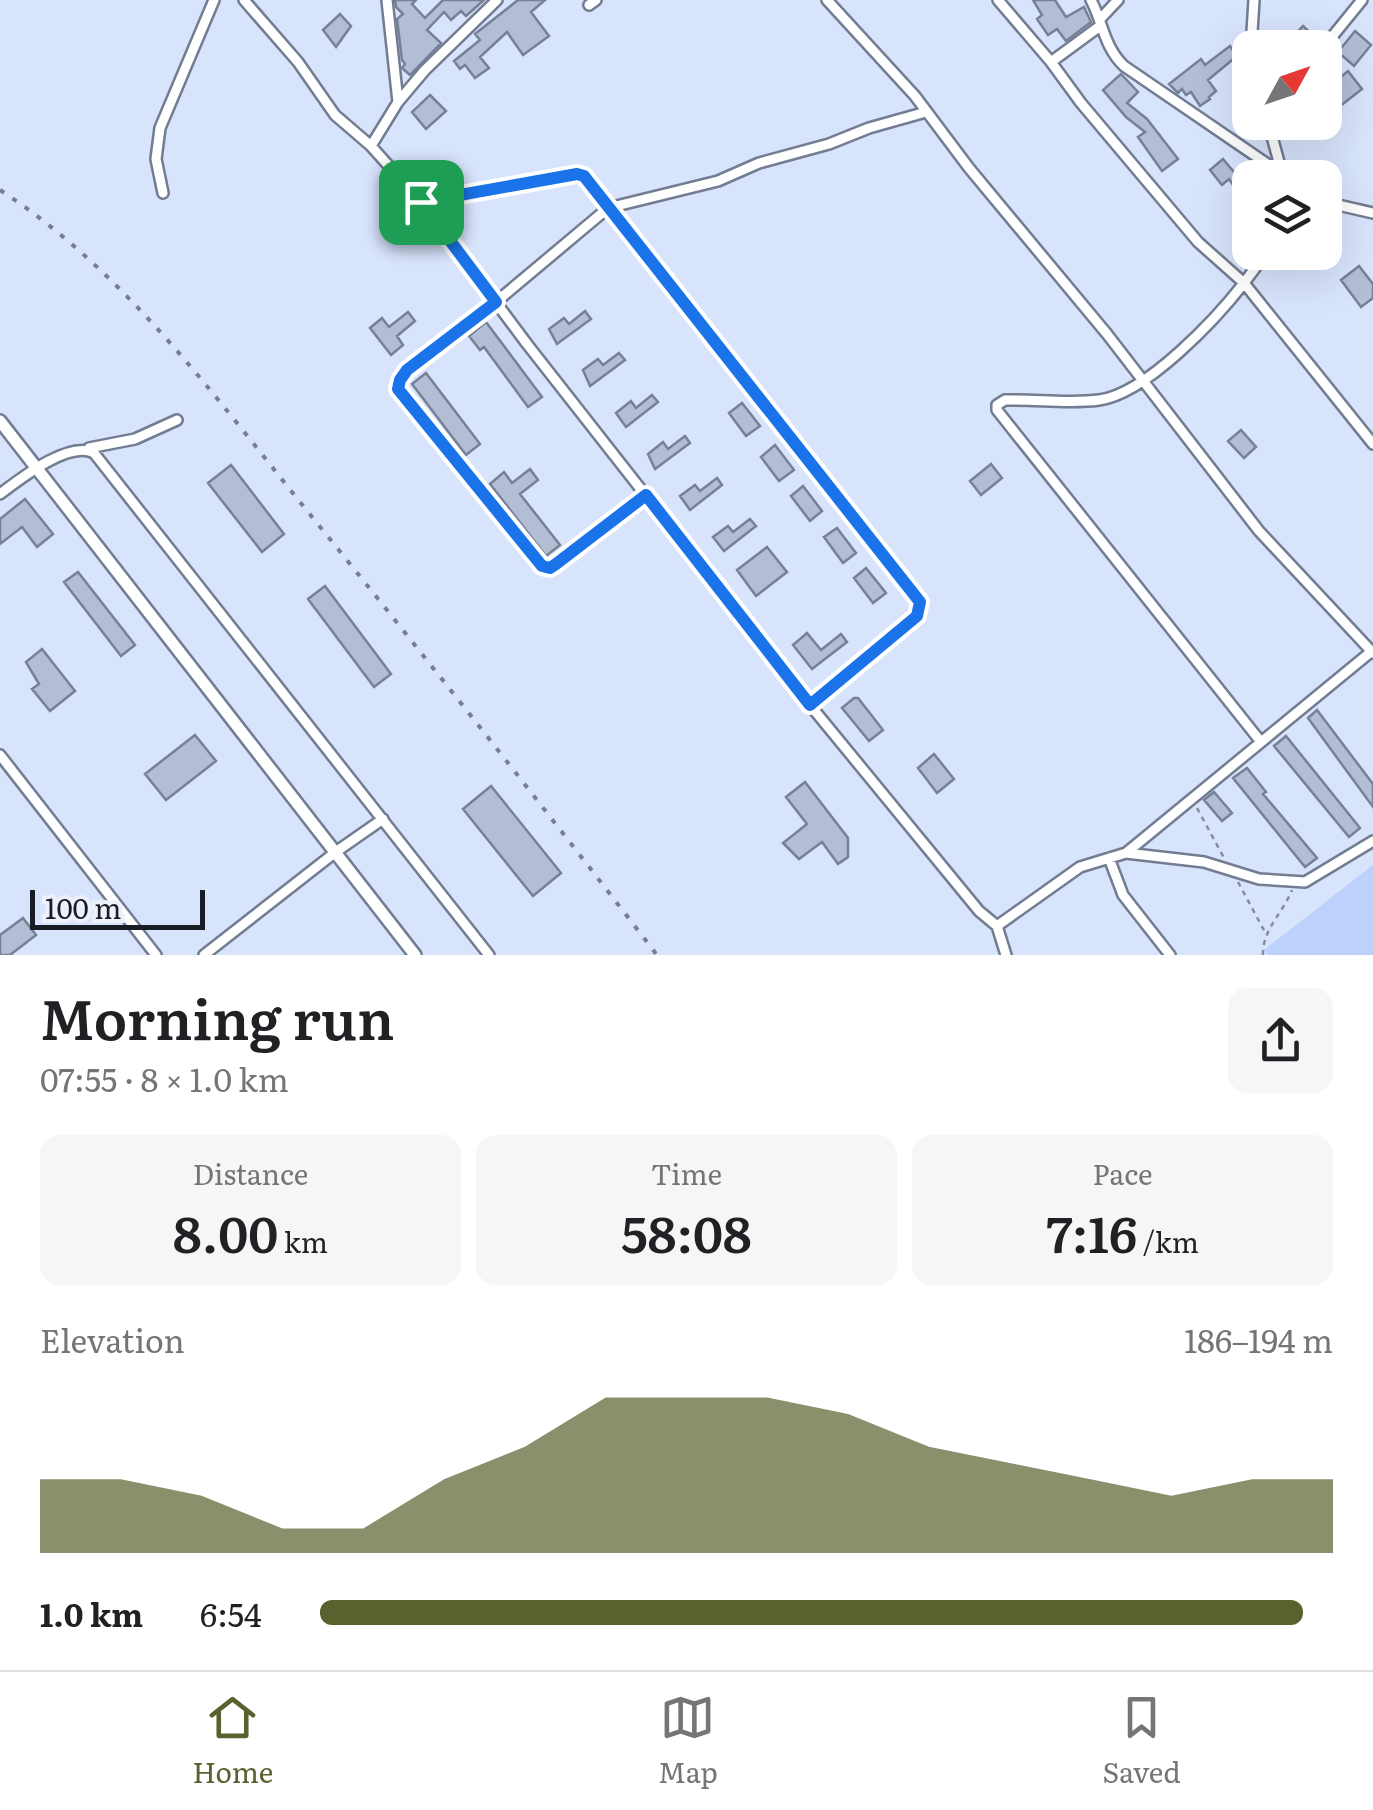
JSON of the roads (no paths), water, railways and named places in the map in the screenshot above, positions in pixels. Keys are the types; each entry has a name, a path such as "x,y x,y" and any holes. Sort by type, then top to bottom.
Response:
{"street":[{"path":"162,193 156,159 160,128 214,0"},
{"path":"244,0 298,62 336,115 371,146 421,202 810,705 979,911 997,926 1006,955"},
{"path":"387,0 398,102"},
{"path":"371,146 398,102 425,70 497,0"},
{"path":"826,0 926,112 1259,531 1372,652 1126,853"},
{"path":"998,0 1198,242 1244,283 1373,444"},
{"path":"1092,0 1114,58 1137,78 1260,160"},
{"path":"1051,62 1100,22 1118,0"},
{"path":"1252,30 1254,0"},
{"path":"1338,30 1362,0"},
{"path":"646,495 556,564 550,568 542,566 398,389 400,380 407,370 608,208 718,181 760,163 926,112"},
{"path":"421,202 577,174 584,176 808,456 920,602 917,616 810,705"},
{"path":"1342,206 1373,214"},
{"path":"1254,270 1184,349 1121,393 1100,400 1005,400 997,405 997,410 1260,742"},
{"path":"0,494 36,466 86,449 136,439 176,420"},
{"path":"0,421 415,955"},
{"path":"86,449 110,472 489,955"},
{"path":"0,755 156,955"},
{"path":"204,955 383,819"},
{"path":"997,926 1080,867 1126,853 1204,862 1259,879 1296,883 1305,882 1373,841"},
{"path":"1109,858 1124,895 1170,955"}],"railway":[{"path":"0,190 86,257 164,336 438,674 657,955"}]}
